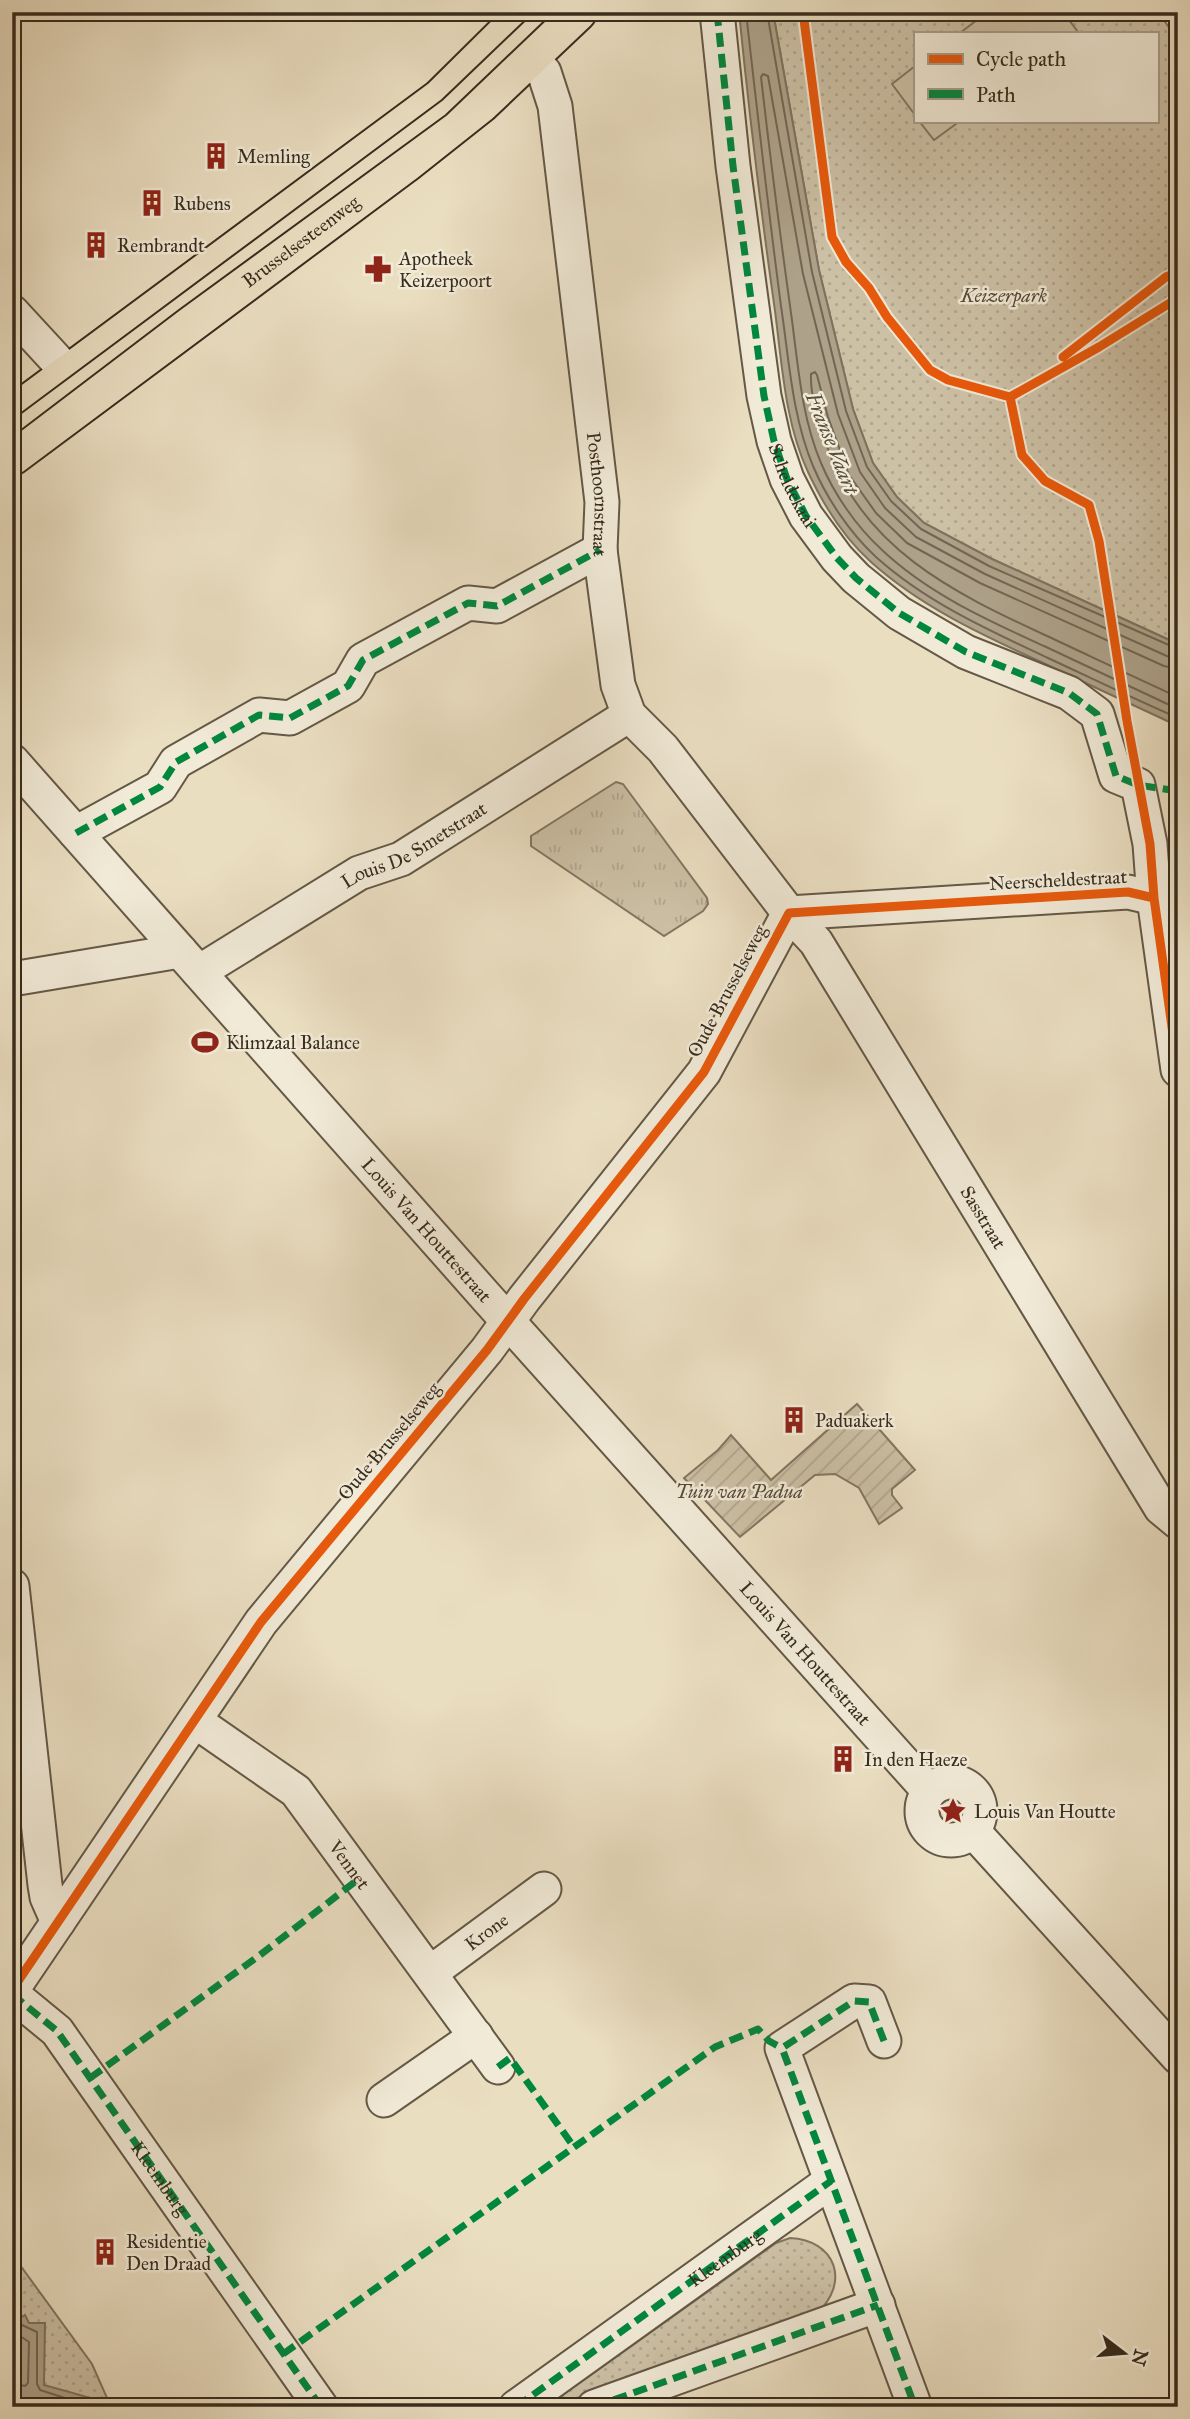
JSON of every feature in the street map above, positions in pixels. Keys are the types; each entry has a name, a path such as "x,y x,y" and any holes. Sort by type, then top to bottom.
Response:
{"main road":[{"name":"Brusselsesteenweg","path":"12,456 77,388 521,34 577,12"},
{"name":"Brusselsesteenweg","path":"12,416 77,388"}],"street":[{"name":"Scheldekaai","path":"717,12 733,166 764,396 782,467 806,516 837,558 856,578 899,613 966,652 1069,693 1097,714 1116,776 1138,785 1150,844 1154,898"},
{"name":"Posthoornstraat","path":"521,34 544,72 555,106 602,502 600,550 618,685 629,715 663,749 789,913"},
{"path":"12,312 77,388"},
{"path":"76,833 160,787 176,762 259,715 290,718 348,686 363,660 468,603 497,606 600,550"},
{"name":"Louis De Smetstraat","path":"12,979 190,961 359,873 401,859 629,715"},
{"name":"Louis Van Houttestraat","path":"12,761 508,1322 929,1791 922,1802 922,1815 927,1828 937,1837 950,1841 963,1838 973,1831 1178,2057"},
{"name":"Neerscheldestraat","path":"789,913 1128,891 1154,898 1178,1070"},
{"name":"Oude Brusselseweg","path":"12,1992 261,1622 487,1350 704,1072 789,913"},
{"name":"Sasstraat","path":"789,913 816,942 1161,1508 1178,1522"},
{"path":"12,1586 45,1885 58,1922"},
{"name":"Vennet","path":"195,1721 296,1791 498,2067"},
{"name":"Krone","path":"430,1973 544,1889"},
{"name":"Kleemburg","path":"12,1992 57,2031 321,2407"},
{"path":"884,2041 869,2002 854,2001 782,2048 915,2407"},
{"path":"384,2100 475,2035"},
{"name":"Kleemburg","path":"516,2407 831,2182"},
{"path":"594,2407 877,2305"}],"green space":[{"name":"Keizerpark","path":"773,12 1158,12 1178,40 1178,644 992,559 924,523 897,497 873,463 853,409 819,270"},
{"path":"972,12 1063,12 1078,32 961,32 977,20"},
{"path":"914,67 914,114 892,84"},
{"path":"920,122 959,122 934,140"},
{"path":"616,782 623,784 707,898 708,904 703,911 664,936 531,846 531,836"},
{"name":"Tuin van Padua","path":"857,1404 915,1470 892,1489 892,1495 902,1508 879,1524 859,1488 835,1474 815,1475 740,1537 684,1478 718,1450 731,1435 771,1480"},
{"path":"790,2238 818,2246 828,2255 833,2265 833,2289 827,2302 816,2314 560,2407 546,2407 776,2243"},
{"path":"12,2254 92,2364 111,2407 12,2407"}],"water":[{"name":"Franse Vaart","path":"739,12 773,12 819,270 853,409 873,463 897,497 924,523 992,559 1178,644 1178,726 995,640 930,606 871,562 843,531 827,508 800,453 789,414"},
{"path":"25,2315 29,2323 45,2323 44,2385 98,2400 100,2407 27,2407 12,2397 12,2323"}],"tram line":[{"path":"12,420 442,100 534,12"},
{"path":"12,437 179,310 446,115 554,12"}],"marked path":[{"path":"717,12 733,166 764,396 774,441 787,479 806,516 837,558 856,578 899,613 966,652 1069,693 1097,714 1116,776 1138,785 1178,791"},
{"path":"76,833 160,787 176,762 259,715 290,718 348,686 363,660 468,603 497,606 600,550"},
{"path":"90,2078 260,1955 360,1878"},
{"path":"12,1994 57,2031 321,2407"},
{"path":"884,2041 869,2002 854,2001 782,2048 915,2407"},
{"path":"283,2354 715,2047 758,2029 769,2041 782,2048"},
{"path":"498,2067 510,2058 574,2147"},
{"path":"516,2407 831,2181"},
{"path":"594,2407 878,2305"}],"cycle path":[{"path":"803,12 832,237 846,262 869,288 887,317 930,370 948,380 1010,397 1099,347 1178,298"},
{"path":"1063,357 1166,277 1178,272"},
{"path":"1010,397 1022,455 1045,481 1089,505 1099,541 1127,721 1150,844 1154,898 1178,1070"},
{"path":"12,1990 261,1622 487,1350 524,1299 704,1072 789,913 1128,892 1154,898"}],"place":[{"name":"Memling","path":"216,156"},
{"name":"Rubens","path":"152,203"},
{"name":"Rembrandt","path":"96,245"},
{"name":"Apotheek Keizerpoort","path":"378,269"},
{"name":"Klimzaal Balance","path":"205,1042"},
{"name":"Paduakerk","path":"794,1420"},
{"name":"In den Haeze","path":"843,1759"},
{"name":"Louis Van Houtte","path":"953,1811"},
{"name":"Residentie Den Draad","path":"105,2252"}]}
